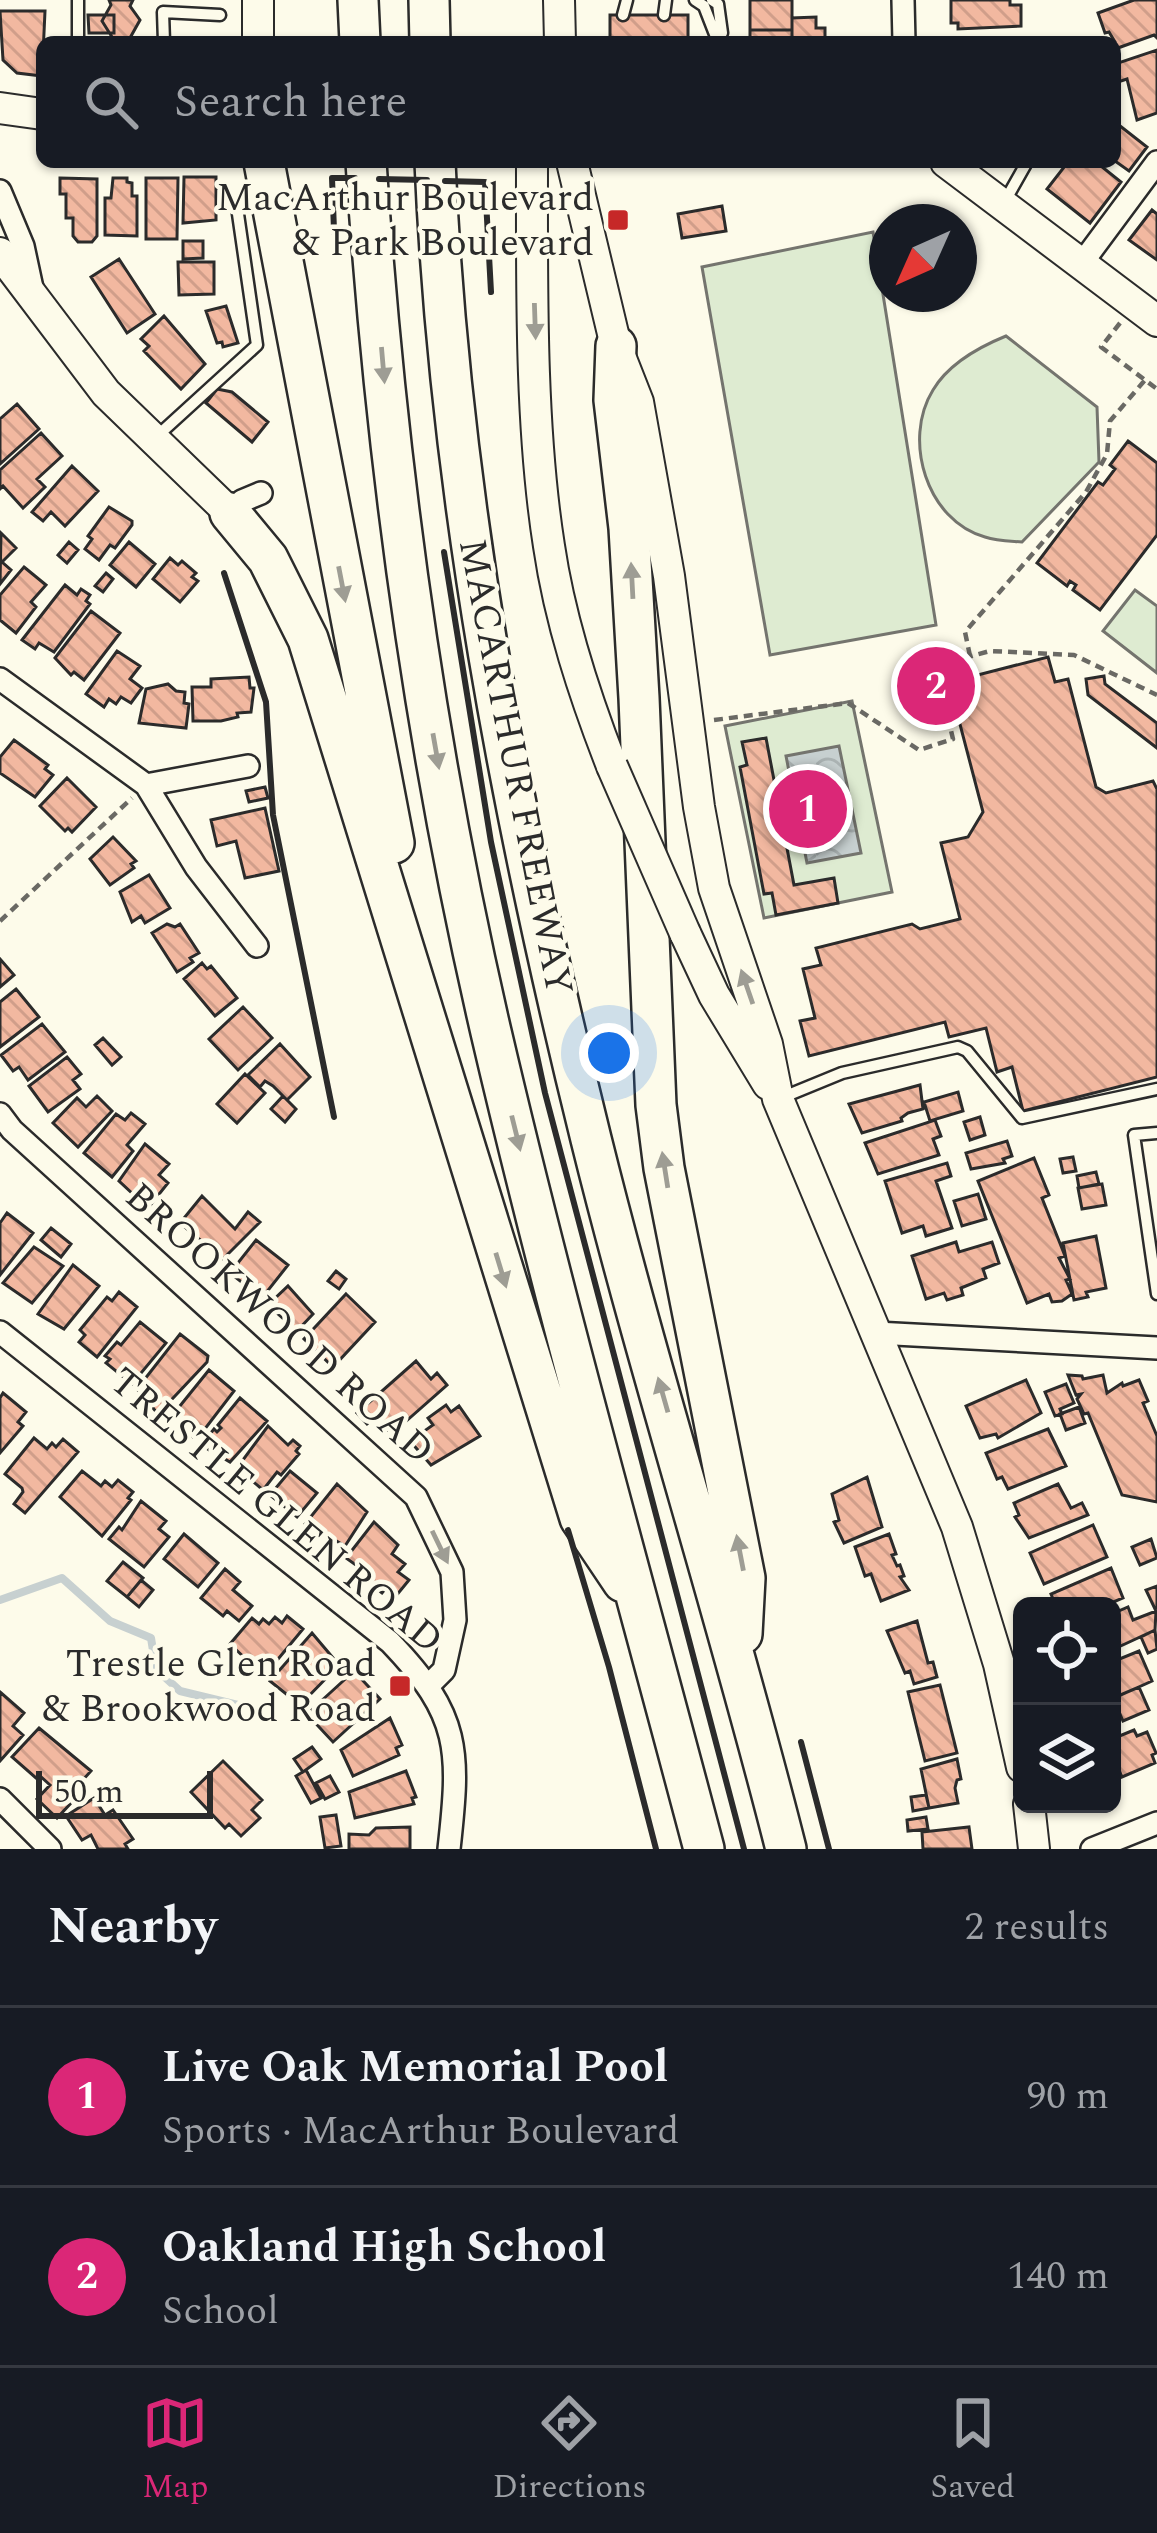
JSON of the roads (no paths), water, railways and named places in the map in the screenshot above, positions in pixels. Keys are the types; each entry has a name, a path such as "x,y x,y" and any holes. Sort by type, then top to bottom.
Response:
{"highway":[{"path":"358,0 360,36"},
{"path":"429,0 430,36"},
{"path":"265,168 371,740 468,1158"},
{"name":"MACARTHUR FREEWAY","path":"366,168 406,571 461,888 522,1156 704,1849"},
{"name":"MACARTHUR FREEWAY","path":"434,168 453,405 475,563 548,956 608,1201 741,1669 786,1849"},
{"path":"616,346 614,400 629,528 656,1105 664,1168 745,1578 741,1669"},
{"path":"245,503 308,639 580,1517 640,1607"}],"main road":[{"path":"258,0 258,36"},
{"path":"559,0 560,36"},
{"path":"0,108 36,113"},
{"path":"532,168 539,450 549,549 569,641 612,766 685,933 733,1030 778,1099 957,1528 1000,1664 1013,1725"},
{"path":"573,168 616,346 638,402 669,576 714,888 766,1043 778,1099"},
{"path":"954,168 1146,312"},
{"path":"0,253 106,393 152,440 245,503"},
{"path":"1030,1813 1034,1849"}],"street":[{"path":"903,0 904,36"},
{"path":"1082,263 1157,162"},
{"path":"0,191 23,246 34,294"},
{"path":"0,679 146,785 196,867 257,946"},
{"path":"146,785 248,766"},
{"name":"BROOKWOOD ROAD","path":"0,1114 12,1130 416,1497 452,1572 454,1620 448,1653 444,1670 429,1684"},
{"name":"TRESTLE GLEN ROAD","path":"0,1332 391,1642 429,1684 450,1727 455,1791 449,1849"},
{"path":"876,1333 1157,1348"},
{"path":"0,1799 50,1849"},
{"path":"1092,1849 1157,1823"}],"lane":[{"path":"78,36 79,0"},
{"path":"623,15 627,0"},
{"path":"664,15 666,0"},
{"path":"695,0 704,6 717,36"},
{"path":"712,0 718,4 720,36"},
{"path":"164,36 163,12 220,15"},
{"path":"1003,204 1024,168"},
{"path":"152,440 257,345 238,214"},
{"path":"778,1099 842,1073 958,1047 968,1051 1022,1118 1157,1089"},
{"path":"1157,1132 1134,1135 1157,1294"}],"water":[{"path":"839,746 861,853 807,863 786,756"}],"waterway":[{"path":"0,1600 62,1578 110,1621 151,1638 156,1669 180,1691 242,1706"}],"place":[{"name":"MacArthur Boulevard & Park Boulevard","path":"618,220"},
{"name":"Oakland High School","path":"936,686"},
{"name":"Live Oak Memorial Pool","path":"808,809"},
{"name":"Trestle Glen Road & Brookwood Road","path":"400,1686"}]}
